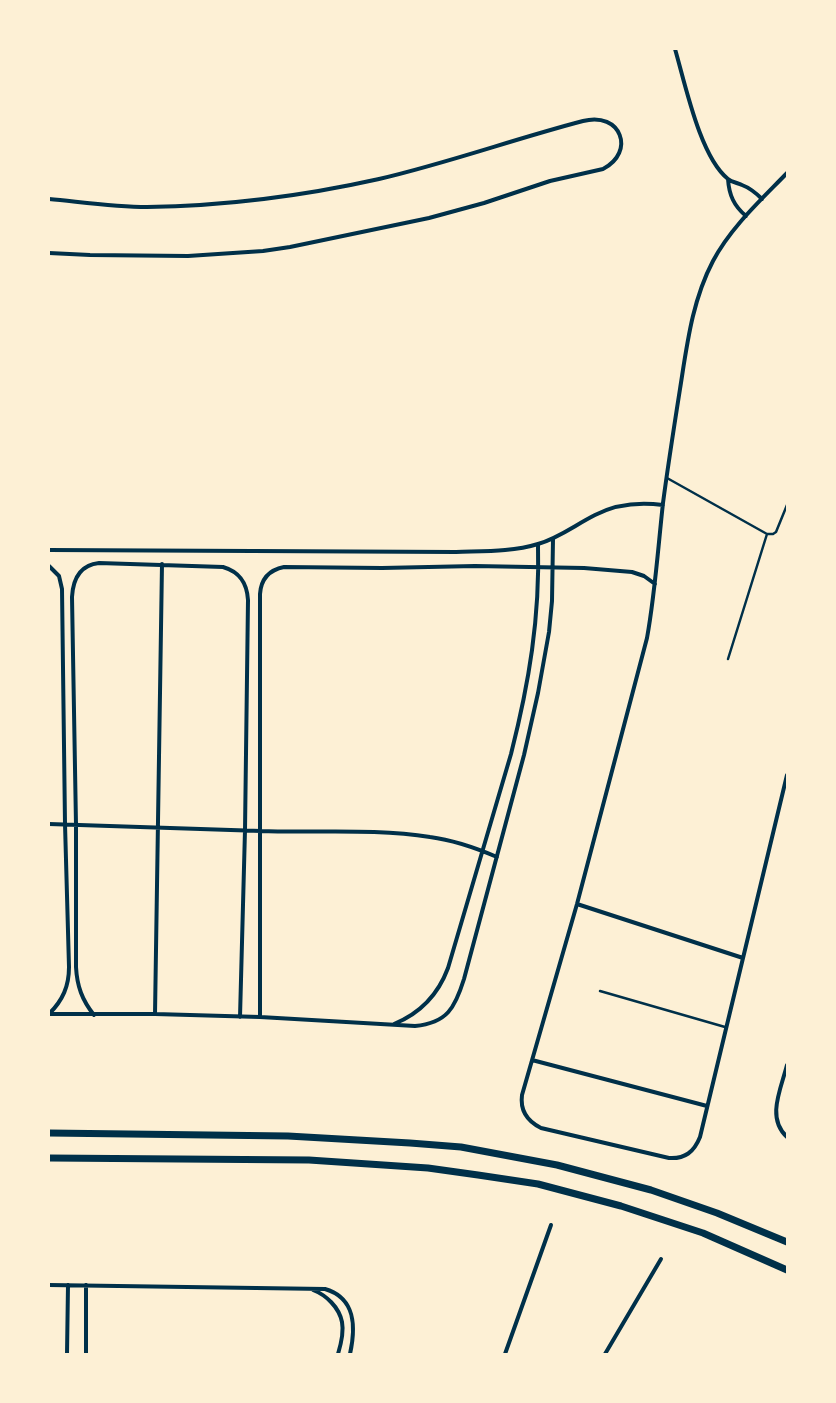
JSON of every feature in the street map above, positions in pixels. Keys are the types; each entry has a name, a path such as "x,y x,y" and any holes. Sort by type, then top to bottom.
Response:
{"street":[{"path":"675,49 702,140 714,161 728,180 731,196 737,207 746,216"},
{"path":"49,199 115,206 145,207 189,206 277,197 322,190 390,176 565,126 595,119 603,120 613,126 620,136 621,144 620,152 616,159 603,169 550,181 442,215 316,242 263,251 188,256 90,256 49,253"},
{"path":"787,173 731,232 718,252 707,274 695,306 688,339 666,478 655,584 647,638 577,904 522,1095 522,1107 531,1122 541,1128 668,1158 680,1158 691,1152 698,1143 787,775"},
{"path":"728,180 743,185 762,199"},
{"path":"49,550 456,552 503,550 538,544 553,539 591,516 606,510 634,504 663,505"},
{"path":"49,1014 155,1014 260,1017 415,1026 428,1024 439,1020 448,1012 455,1002 464,979 531,724 544,662 552,601 553,539"},
{"path":"393,1024 412,1015 428,1003 445,978 511,754 522,706 537,611 538,544"},
{"path":"94,1015 82,998 77,978 72,597 74,583 80,571 92,564 162,564 223,567 236,573 246,585 248,600 245,830 240,1017"},
{"path":"155,1014 162,564"},
{"path":"49,566 59,576 62,589 65,824 69,976 60,1001 49,1014"},
{"path":"260,1017 260,594 262,581 266,576 278,568 284,567 552,567 625,571 638,574 655,584"},
{"path":"49,824 414,835 449,840 482,850 497,857"},
{"path":"577,904 743,958"},
{"path":"532,1060 707,1106"},
{"path":"787,1065 775,1113 778,1126 787,1137"},
{"path":"49,1133 288,1136 460,1147 557,1165 651,1190 718,1213 787,1242"},
{"path":"49,1158 309,1160 428,1168 478,1174 538,1184 621,1206 703,1233 787,1270"},
{"path":"505,1354 551,1225"},
{"path":"605,1354 661,1259"},
{"path":"49,1285 309,1288 331,1291 346,1301 349,1306 353,1323 353,1340 350,1354"},
{"path":"67,1354 68,1285"},
{"path":"86,1285 86,1354"},
{"path":"309,1288 326,1297 333,1304 342,1322 342,1332 338,1354"}],"lane":[{"path":"666,478 767,534 773,534 776,532 787,505"},
{"path":"728,659 767,534"},
{"path":"600,991 726,1027"}]}
